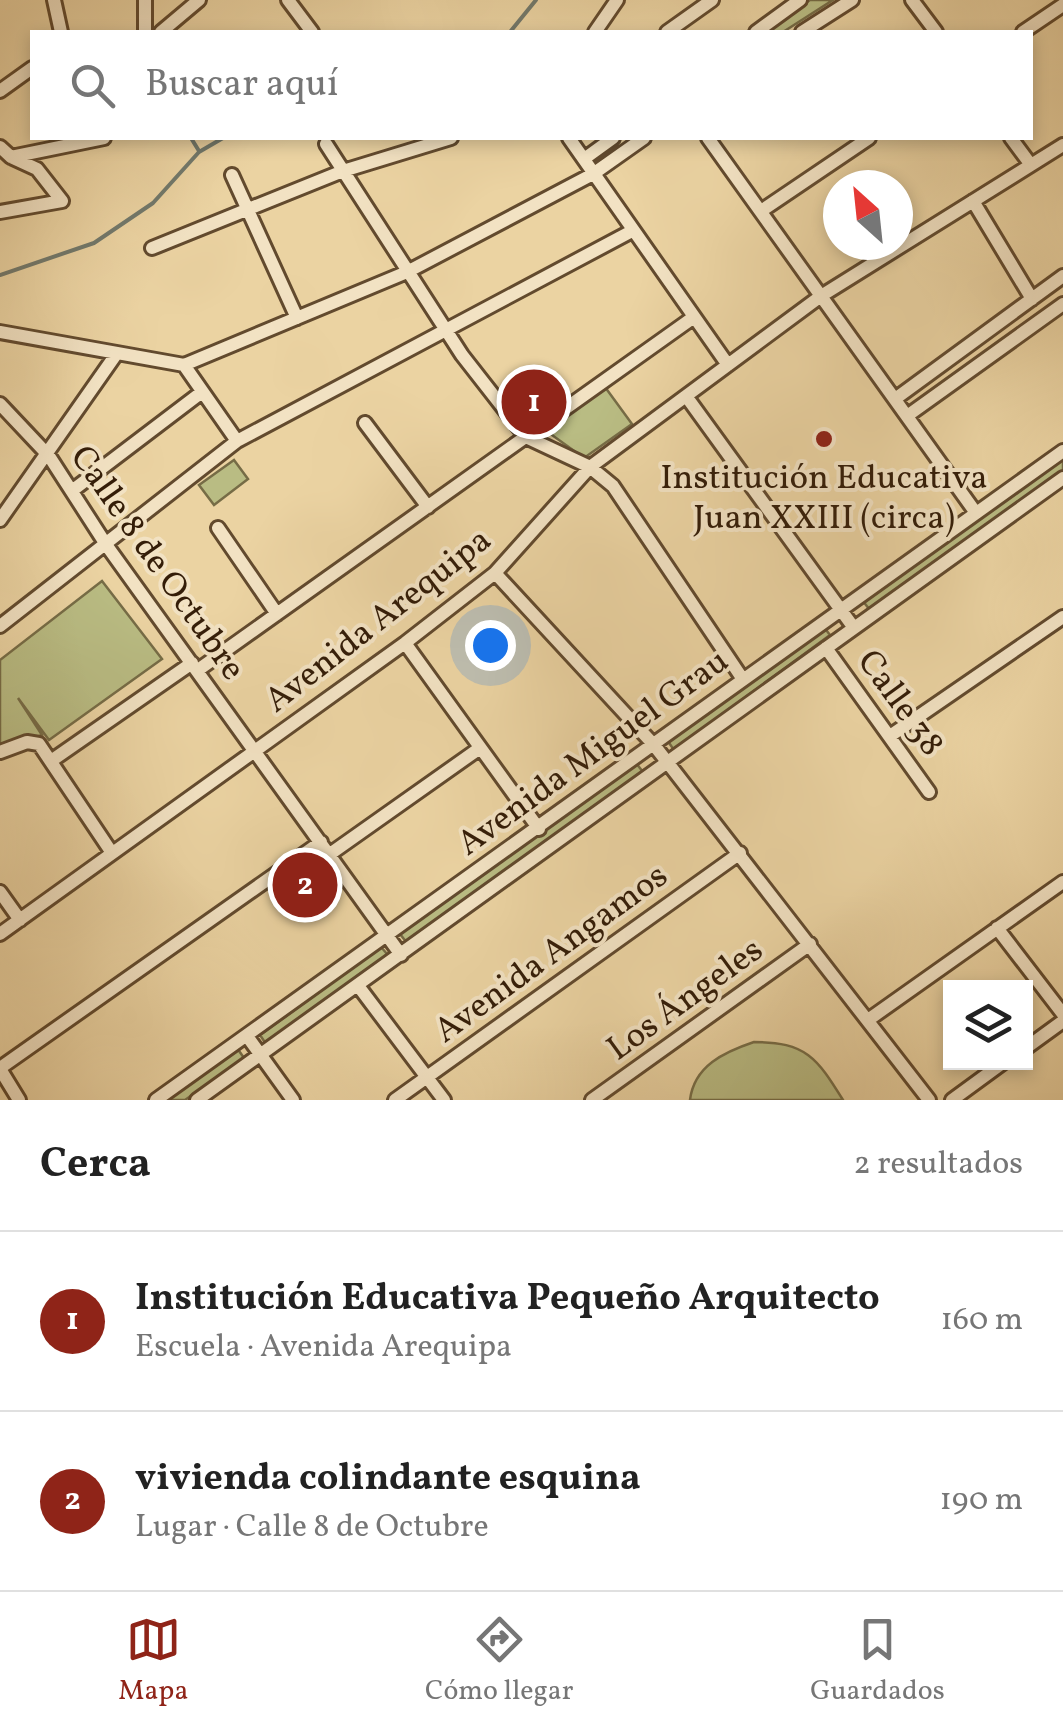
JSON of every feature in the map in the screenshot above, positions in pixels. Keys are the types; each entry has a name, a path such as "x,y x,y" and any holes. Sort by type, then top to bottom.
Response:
{"street":[{"path":"54,0 61,30"},
{"path":"144,30 145,0"},
{"path":"164,30 199,0"},
{"path":"288,0 310,30"},
{"path":"595,30 617,0"},
{"path":"669,30 712,0"},
{"path":"759,30 800,0"},
{"path":"805,30 852,0"},
{"path":"912,0 934,30"},
{"path":"1026,30 1063,5"},
{"path":"0,91 30,69"},
{"path":"6,152 83,140"},
{"path":"152,248 343,171 444,140"},
{"path":"570,140 728,365"},
{"path":"584,159 610,140"},
{"path":"0,332 184,365 407,272 593,174 641,140"},
{"path":"709,140 976,513"},
{"path":"761,211 866,140"},
{"path":"1012,140 1031,165"},
{"path":"326,144 446,330 526,437 590,466 613,486 742,678"},
{"name":"Avenida Arequipa","path":"0,934 405,643 495,573 590,466 821,296 1063,145"},
{"path":"0,212 56,205 61,196 37,170 6,152"},
{"path":"232,174 297,318"},
{"path":"973,200 1032,299"},
{"path":"0,626 237,441 632,231"},
{"path":"895,399 1063,276"},
{"path":"907,416 1063,304"},
{"path":"51,761 277,614 694,318"},
{"path":"0,520 49,456 117,353"},
{"path":"184,365 237,441"},
{"path":"74,490 202,392"},
{"path":"686,396 854,628"},
{"name":"Calle 8 de Octubre","path":"0,404 49,456 74,490 107,546 400,955"},
{"path":"365,422 428,507"},
{"name":"Avenida Miguel Grau","path":"156,1100 1063,450"},
{"name":"Avenida Miguel Grau","path":"197,1100 1063,478"},
{"path":"218,528 277,614"},
{"path":"495,573 654,745 929,1100"},
{"path":"890,736 1063,618"},
{"path":"405,643 538,828"},
{"name":"Calle 38","path":"826,648 930,792"},
{"path":"0,752 26,742 39,744 112,854"},
{"path":"19,1100 0,1068 480,748"},
{"name":"Avenida Angamos","path":"395,1100 740,853"},
{"path":"868,1020 1063,882"},
{"path":"0,892 20,920"},
{"path":"997,928 1063,1018 1033,1042"},
{"name":"Los Ángeles","path":"592,1100 810,944"},
{"path":"359,987 444,1100"},
{"path":"246,1036 292,1100"},
{"path":"952,1100 993,1070"}],"green space":[{"path":"810,0 833,0 786,30 768,30"},
{"path":"605,387 632,424 584,458 545,430"},
{"path":"1063,456 1063,472 870,610 862,600"},
{"path":"234,460 248,479 214,505 199,485"},
{"path":"102,581 162,659 49,740 18,698 42,735 0,751 0,660"},
{"path":"823,626 830,635 674,750 667,740"},
{"path":"636,763 643,772 407,943 400,934"},
{"path":"381,947 388,955 266,1044 260,1035"},
{"path":"754,1042 786,1045 808,1055 843,1100 690,1100 704,1069 732,1050"},
{"path":"237,1048 244,1058 185,1100 163,1100"}],"waterway":[{"path":"512,30 536,0"},
{"path":"192,140 199,151"},
{"path":"0,275 94,243 153,203 199,152 220,140"}],"place":[{"name":"Institución Educativa Pequeño Arquitecto","path":"534,402"},
{"name":"Institución Educativa Juan XXIII (circa)","path":"824,439"},
{"name":"vivienda colindante esquina","path":"305,885"}]}
